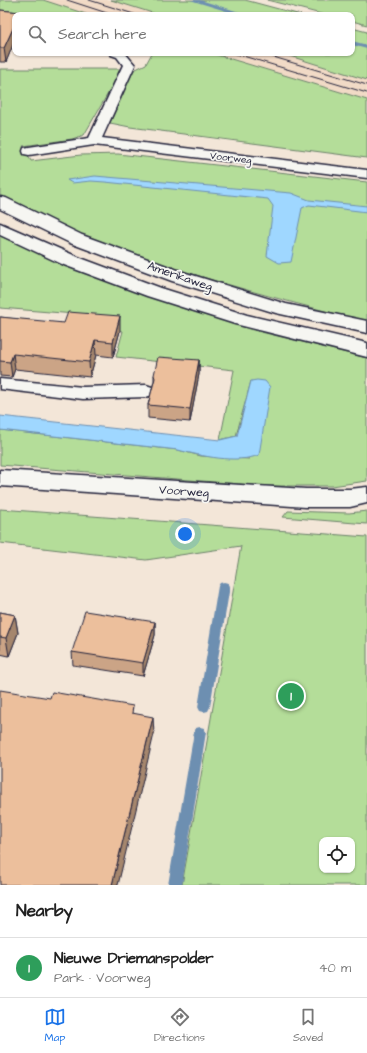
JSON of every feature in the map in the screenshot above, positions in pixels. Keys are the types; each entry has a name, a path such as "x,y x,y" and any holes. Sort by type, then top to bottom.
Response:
{"main road":[{"name":"Amerikaweg","path":"0,202 76,238 179,277 283,309 367,327"},
{"name":"Amerikaweg","path":"0,228 71,261 154,292 242,320 367,350"},
{"name":"Voorweg","path":"0,478 285,497 350,498 367,495"}],"lane":[{"path":"94,141 129,65 122,56"},
{"name":"Voorweg","path":"29,151 94,141 367,174"},
{"path":"0,384 83,393 146,391"}],"shaded area":[{"path":"43,0 111,0 149,12 80,12"},
{"path":"221,56 290,56 367,80 367,100"}],"green space":[{"path":"0,0 43,0 80,12 12,12 12,16 0,21"},
{"path":"111,0 245,0 290,12 149,12"},
{"path":"267,0 367,0 367,25 355,22 355,12 313,12"},
{"path":"355,29 367,32 367,80 290,56 355,56"},
{"path":"150,56 221,56 367,100 367,158 130,127 110,123 134,70 146,64"},
{"path":"0,69 122,69 84,135 72,139 23,146 31,161 81,155 118,154 367,182 367,322 180,270 89,237 44,218 0,196"},
{"path":"0,236 79,270 249,329 367,358 367,481 332,486 265,486 0,465 0,430 178,450 201,456 249,459 251,381 236,436 220,440 234,370 116,357 123,331 73,326 75,314 0,308"},
{"path":"0,509 367,537 367,885 182,885 241,546 146,560 0,543"},
{"path":"288,511 349,513 367,511 367,524 283,517"}],"water":[{"path":"95,176 291,193 309,200 367,206 367,212 309,205 302,208 291,262 279,263 267,256 273,206 268,199 105,182 91,181 72,183 67,180"},
{"path":"251,381 265,381 270,387 259,455 250,458 219,458 197,455 178,450 0,430 0,416 220,440 237,436"}],"building":[{"path":"0,10 20,12 12,12 12,31 4,48 0,48"},
{"path":"68,312 120,316 113,342 95,340 89,362 13,354 10,362 0,361 0,317 64,323"},
{"path":"158,357 199,360 190,409 148,405 155,378 154,375"},
{"path":"85,611 155,622 143,663 72,652"},
{"path":"0,612 15,615 6,638 0,637"},
{"path":"0,690 50,698 52,692 133,706 132,713 153,717 112,885 0,885"}],"waterway":[{"path":"193,0 235,12"},
{"path":"355,44 367,47"},
{"path":"204,707 224,586"},
{"path":"175,885 200,732"}],"tram line":[{"path":"67,0 104,12"},
{"path":"89,0 127,12"},
{"path":"243,56 367,93"},
{"path":"270,56 367,85"}],"place":[{"name":"Nieuwe Driemanspolder","path":"291,696"}]}
